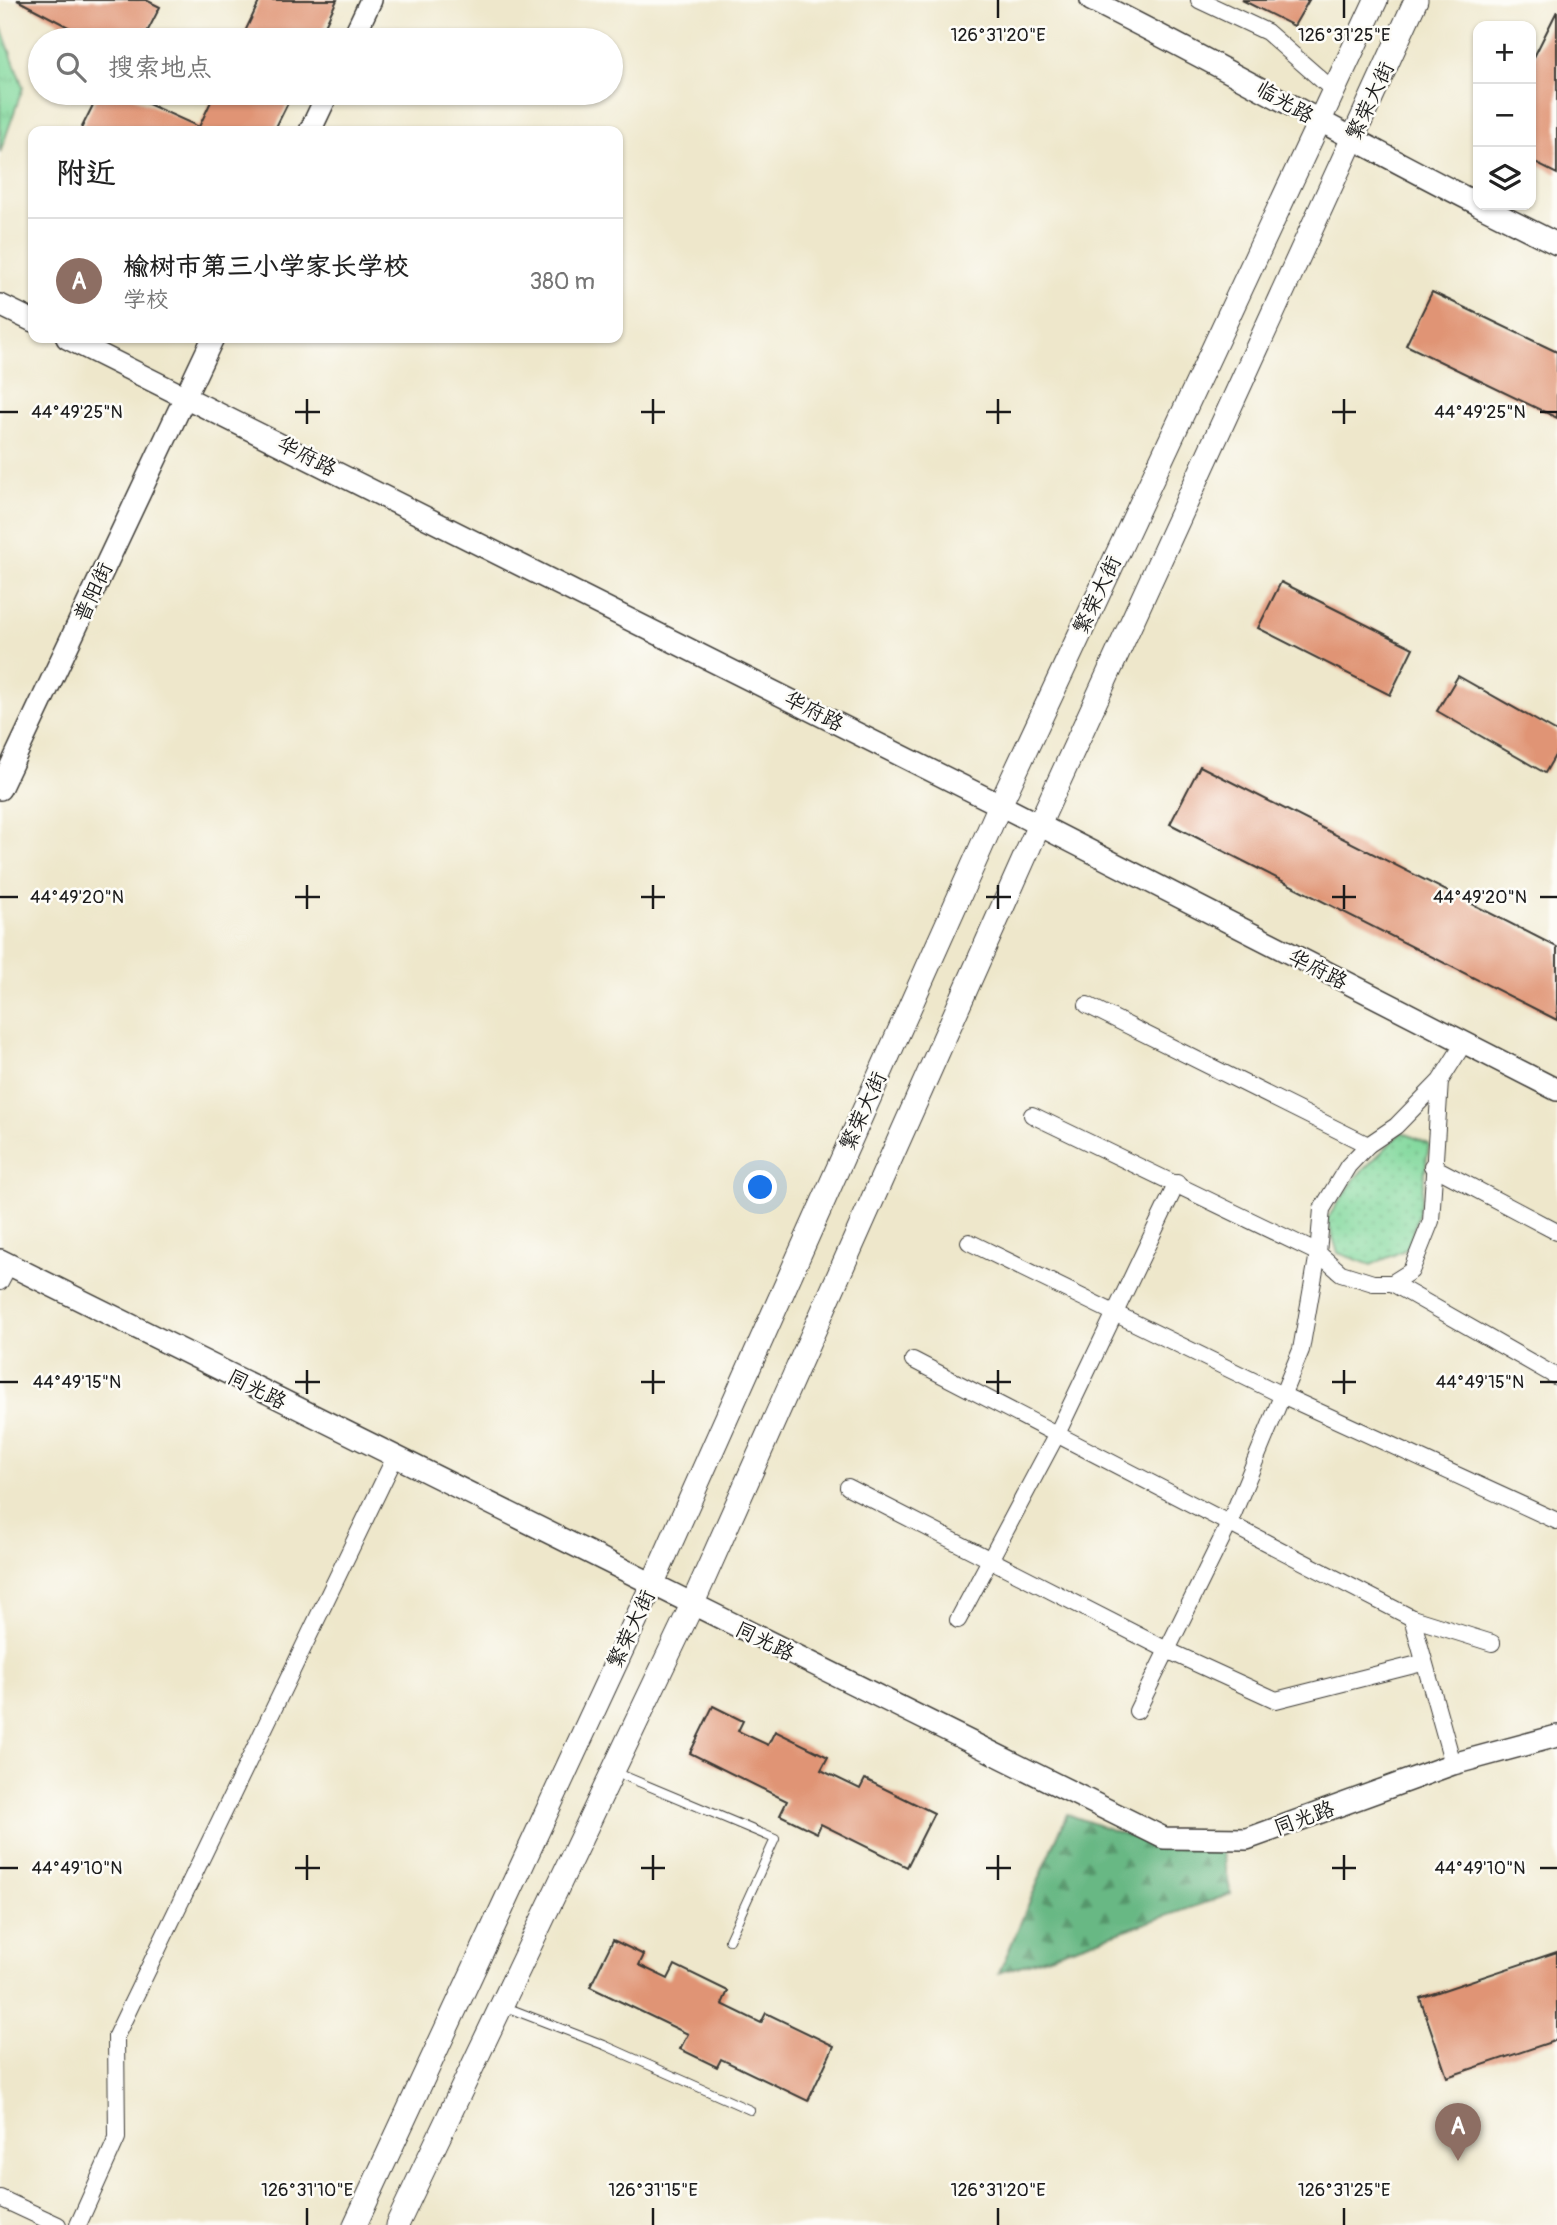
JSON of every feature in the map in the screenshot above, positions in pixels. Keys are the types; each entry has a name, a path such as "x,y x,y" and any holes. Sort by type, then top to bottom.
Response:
{"main road":[{"name":"繁荣大街","path":"355,2225 652,1585 1000,805 1376,0"},
{"name":"繁荣大街","path":"397,2225 615,1772 692,1605 1039,825 1416,0"}],"street":[{"path":"358,28 371,0"},
{"name":"临光路","path":"1091,0 1207,58 1352,140 1473,202"},
{"path":"1199,0 1267,32 1333,90"},
{"path":"312,126 322,105"},
{"name":"临光路","path":"1489,210 1557,244"},
{"path":"0,305 28,319"},
{"name":"华府路","path":"78,343 1000,805 1557,1090"},
{"name":"普阳街","path":"0,789 211,343"},
{"path":"1087,1005 1368,1145"},
{"path":"1137,1710 1169,1651 1229,1524 1301,1350 1318,1253 1322,1209 1348,1166 1368,1145 1396,1126 1440,1082 1464,1043"},
{"path":"1392,1283 1411,1271 1431,1221 1432,1166 1440,1082"},
{"path":"1032,1115 1318,1253 1341,1273 1373,1283 1392,1283 1557,1377"},
{"path":"1432,1166 1557,1233"},
{"path":"958,1620 1057,1434 1117,1314 1177,1183"},
{"path":"969,1242 1282,1395 1557,1521"},
{"name":"同光路","path":"3,1269 395,1457 1164,1838 1247,1839 1453,1764 1557,1736"},
{"path":"913,1360 1412,1618 1492,1643"},
{"path":"78,2225 117,2138 116,2036 395,1457"},
{"path":"848,1486 1169,1651 1276,1700 1422,1663"},
{"path":"1412,1618 1422,1663 1453,1764"},
{"path":"0,2198 58,2225"}],"lane":[{"path":"615,1772 775,1839 729,1940"},
{"path":"503,2006 604,2045 750,2110"}],"green space":[{"path":"0,24 23,87 0,153"},
{"path":"1402,1132 1429,1144 1419,1213 1407,1249 1371,1265 1338,1253 1327,1219 1357,1176"},
{"path":"1067,1814 1154,1845 1220,1845 1231,1894 999,1973"}],"building":[{"path":"17,0 146,0 160,7 149,28 70,28"},
{"path":"260,0 337,0 324,28 247,28"},
{"path":"1242,0 1309,0 1294,26"},
{"path":"1557,11 1557,174 1536,164 1536,53"},
{"path":"93,105 150,105 197,126 82,126"},
{"path":"209,105 287,105 276,126 199,126"},
{"path":"1432,292 1557,352 1557,418 1406,345"},
{"path":"1281,582 1413,648 1390,695 1258,628"},
{"path":"1458,676 1557,732 1557,752 1545,773 1437,711"},
{"path":"1200,766 1557,947 1557,1020 1170,824"},
{"path":"713,1706 743,1721 738,1731 768,1745 775,1731 828,1757 821,1770 860,1789 865,1779 934,1813 907,1867 821,1824 817,1833 780,1815 787,1801 690,1753"},
{"path":"613,1940 644,1955 639,1965 668,1979 675,1965 728,1991 722,2004 761,2023 766,2013 834,2046 808,2101 721,2059 717,2067 680,2049 688,2034 590,1987"},
{"path":"1557,1952 1557,2040 1447,2077 1420,1998"}],"place":[{"name":"榆树市第三小学家长学校","path":"1458,2161"}]}
